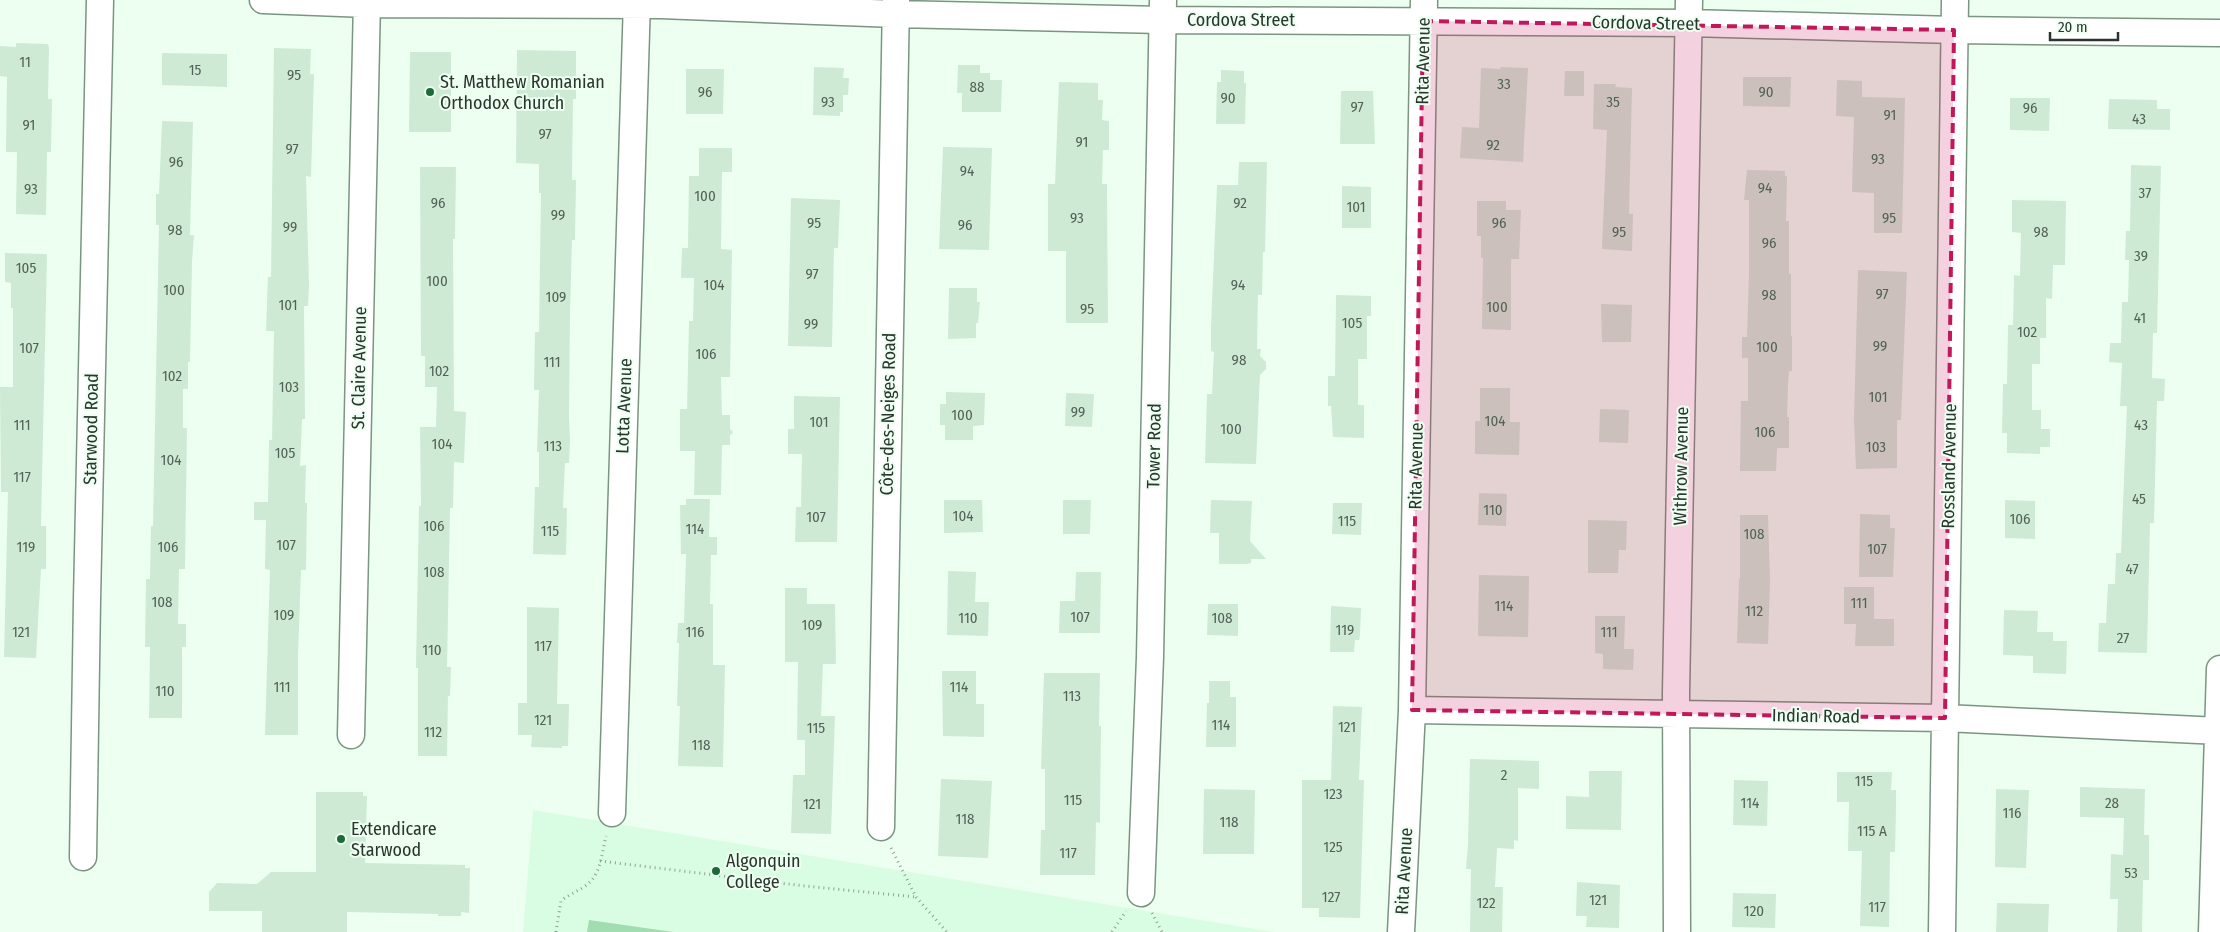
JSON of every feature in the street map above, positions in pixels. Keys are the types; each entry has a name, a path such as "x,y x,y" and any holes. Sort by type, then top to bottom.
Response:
{"street":[{"name":"Starwood Road","path":"83,857 100,0"},
{"name":"Cordova Street","path":"263,0 1162,10 1689,11 1954,30 2220,33"},
{"name":"Rossland Avenue","path":"1942,932 1955,0"},
{"name":"St. Claire Avenue","path":"351,735 367,2"},
{"name":"Lotta Avenue","path":"612,813 637,3"},
{"name":"Côte-des-Neiges Road","path":"881,827 896,7"},
{"name":"Tower Road","path":"1141,893 1151,647 1162,10"},
{"name":"Rita Avenue","path":"1401,932 1412,710 1423,11"},
{"name":"Withrow Avenue","path":"1677,932 1676,713 1689,11"},
{"path":"2212,932 2220,731 2220,669"},
{"name":"Indian Road","path":"1412,710 1945,718 2220,731"}],"path":[{"path":"556,932 561,901 571,892 585,886 595,877 612,813"},
{"path":"881,827 916,897 947,932"},
{"path":"600,861 805,886 916,897"}],"highlighted area":[{"path":"1423,21 1954,30 1945,718 1412,710"}],"shaded area":[{"name":"Algonquin College","path":"533,810 1274,932 523,932"},
{"path":"589,920 673,932 587,932"}],"building":[{"path":"16,43 48,44 49,48 48,99 52,99 51,152 47,152 46,215 16,214 17,152 6,152 7,77 0,76 0,46 16,47"},
{"path":"274,48 311,49 310,74 314,74 311,177 306,176 309,284 308,306 304,306 305,419 302,419 300,466 306,465 305,503 307,503 306,570 301,570 298,735 265,735 270,570 265,569 266,520 254,520 254,502 268,502 269,440 272,440 274,331 266,331 268,277 271,277"},
{"path":"517,50 576,51 576,99 573,99 572,180 576,180 575,240 572,240 570,314 570,440 569,463 565,463 563,508 567,508 566,555 533,554 535,487 539,487 539,452 537,452 539,390 534,390 535,332 539,332 541,193 539,193 539,164 516,163"},
{"name":"St. Matthew Romanian Orthodox Church","path":"410,52 451,52 451,132 409,132"},
{"path":"162,53 227,54 227,87 162,85"},
{"path":"958,65 980,65 980,73 990,73 990,80 1002,80 1001,112 962,112 962,93 957,93"},
{"path":"814,67 844,68 843,78 849,78 848,95 843,95 843,112 840,112 840,116 813,115"},
{"path":"1500,67 1528,68 1523,162 1460,158 1462,127 1479,128 1481,68 1501,69"},
{"path":"686,69 724,69 723,114 686,114"},
{"path":"1221,70 1244,71 1244,83 1246,83 1245,124 1216,124 1217,82 1221,82"},
{"path":"1565,71 1584,71 1584,96 1564,96"},
{"path":"1743,77 1791,77 1790,107 1743,106"},
{"path":"1837,80 1862,81 1862,97 1905,98 1902,233 1874,233 1874,193 1852,192 1854,117 1836,116"},
{"path":"1059,82 1098,83 1098,100 1103,100 1102,120 1109,121 1109,150 1103,150 1102,184 1107,184 1108,323 1066,323 1066,251 1048,251 1048,184 1055,184"},
{"path":"1594,84 1616,84 1615,87 1632,88 1629,214 1633,214 1632,251 1602,249 1607,130 1593,129"},
{"path":"1341,91 1373,91 1375,144 1340,144"},
{"path":"2010,98 2050,98 2049,131 2010,130"},
{"path":"2109,99 2157,100 2157,109 2170,109 2170,130 2108,129"},
{"path":"162,121 193,122 190,235 194,235 190,362 188,362 188,389 183,389 183,428 187,428 185,569 179,569 178,624 186,624 186,647 182,647 182,718 149,718 150,647 145,647 146,579 150,579 151,526 153,526 159,225 156,225 156,194 159,194"},
{"path":"943,147 992,148 989,250 939,249"},
{"path":"699,148 732,148 732,172 722,172 721,249 732,250 730,377 721,377 722,415 730,415 730,429 733,432 730,436 730,445 722,445 721,495 694,495 695,451 680,451 680,409 687,409 689,321 693,321 694,278 681,278 682,248 688,248 689,176 699,176"},
{"path":"1239,162 1267,162 1265,252 1263,252 1262,295 1258,295 1257,349 1261,349 1260,356 1266,362 1266,369 1260,375 1256,464 1205,463 1207,394 1212,394 1214,352 1211,351 1211,327 1217,185 1238,185"},
{"path":"2131,165 2161,166 2157,333 2153,333 2152,378 2165,379 2164,401 2157,401 2154,523 2150,523 2147,653 2098,652 2099,623 2106,623 2108,584 2115,584 2116,553 2121,553 2127,406 2120,406 2122,363 2109,362 2110,343 2121,343 2122,302 2128,302 2129,260 2125,260 2126,231 2130,231"},
{"path":"420,167 456,167 455,239 453,239 454,411 466,412 464,463 454,462 453,508 450,508 447,667 451,667 450,696 448,696 447,756 418,756 418,668 416,668 419,506 421,506 420,427 436,427 437,387 425,387 425,356 421,356"},
{"path":"1747,170 1785,171 1785,176 1787,176 1786,221 1789,221 1792,371 1789,371 1788,384 1787,417 1789,417 1789,448 1777,448 1776,471 1740,471 1741,401 1748,401 1748,358 1742,358 1742,337 1747,337 1749,274 1749,200 1744,200"},
{"path":"1342,186 1371,187 1371,228 1342,228"},
{"path":"791,198 840,200 838,248 834,248 832,347 788,346"},
{"path":"2012,200 2066,201 2065,265 2053,265 2052,299 2046,298 2046,338 2040,338 2040,364 2032,364 2032,410 2041,410 2041,429 2050,429 2050,447 2040,447 2040,454 2007,453 2007,433 2002,433 2003,384 2007,384 2008,325 2013,325 2014,275 2020,276 2021,233 2012,232"},
{"path":"1477,201 1506,201 1506,210 1521,210 1519,259 1511,259 1511,330 1482,329 1483,258 1481,258 1481,236 1477,236"},
{"path":"5,253 47,254 41,526 46,526 46,569 41,569 36,658 4,657 8,492 1,492 0,387 13,387 13,308 11,308 11,283 5,282"},
{"path":"1858,270 1907,272 1901,420 1897,420 1897,468 1856,469 1854,419"},
{"path":"949,288 977,288 977,302 980,302 978,323 976,323 976,338 948,339"},
{"path":"1336,295 1371,296 1371,316 1367,316 1367,359 1358,359 1358,405 1364,405 1364,438 1333,437 1331,406 1328,406 1328,376 1335,376"},
{"path":"1601,304 1632,305 1631,342 1602,342"},
{"path":"1480,388 1510,388 1510,422 1520,422 1519,455 1475,454 1475,421 1480,421"},
{"path":"946,392 985,393 984,425 973,426 973,440 945,440 945,425 940,425 940,404 946,404"},
{"path":"1066,393 1094,394 1092,427 1065,426"},
{"path":"794,396 840,397 837,542 795,542 796,507 801,507 802,454 788,454 788,429 794,429"},
{"path":"1600,409 1629,410 1628,443 1599,442"},
{"path":"1479,493 1507,494 1506,526 1478,525"},
{"path":"686,499 710,499 709,537 717,537 717,555 711,555 710,604 713,604 713,665 725,665 723,767 678,766 680,706 677,706 679,643 677,643 678,623 684,623 686,554 681,554 680,505 686,505"},
{"path":"944,500 982,500 983,532 944,533"},
{"path":"1063,500 1091,500 1090,534 1063,534"},
{"path":"1211,500 1252,501 1250,541 1266,559 1251,559 1251,563 1246,564 1219,564 1219,533 1210,533"},
{"path":"2005,500 2035,501 2035,539 2005,538"},
{"path":"1333,503 1362,503 1361,535 1332,534"},
{"path":"1860,514 1890,515 1890,528 1895,528 1893,577 1859,577"},
{"path":"1740,515 1768,515 1770,580 1768,644 1737,643"},
{"path":"1588,520 1627,521 1626,550 1619,550 1618,573 1588,573"},
{"path":"948,571 976,572 975,602 989,602 988,636 947,635"},
{"path":"1076,572 1101,572 1100,633 1059,633 1060,601 1075,601"},
{"path":"1479,575 1529,576 1528,637 1478,636"},
{"path":"1844,587 1874,587 1874,619 1894,619 1894,646 1855,646 1856,624 1844,624"},
{"path":"785,588 807,588 807,604 835,604 836,664 823,664 821,716 835,716 831,834 791,833 793,775 805,775 805,740 797,740 798,662 785,662"},
{"path":"1208,604 1238,604 1238,636 1207,635"},
{"path":"1331,606 1361,608 1360,636 1359,640 1355,640 1354,652 1330,652"},
{"path":"527,607 559,608 557,704 569,704 568,746 562,746 562,748 531,747 532,735 518,735 518,703 527,703"},
{"path":"2004,610 2038,611 2037,632 2053,632 2053,641 2067,641 2066,674 2033,673 2033,656 2003,655"},
{"path":"1595,616 1625,616 1624,649 1634,649 1633,670 1603,669 1603,654 1595,653"},
{"path":"942,671 976,671 976,704 984,704 984,737 943,736"},
{"path":"1044,673 1100,673 1100,823 1096,822 1095,875 1040,875 1041,830 1045,830 1045,769 1041,769"},
{"path":"1209,681 1230,681 1230,697 1236,697 1236,747 1206,747"},
{"path":"1333,706 1362,707 1359,780 1364,780 1360,918 1319,917 1319,908 1302,908 1302,780 1331,780"},
{"path":"1470,759 1539,761 1539,789 1518,788 1518,841 1514,840 1514,849 1497,848 1495,887 1503,887 1502,932 1470,932 1471,869 1466,869"},
{"path":"1589,771 1622,771 1621,830 1566,829 1566,796 1589,797"},
{"path":"1837,772 1892,772 1891,790 1896,790 1896,806 1895,852 1890,852 1889,927 1860,926 1862,851 1848,851 1849,802 1837,802"},
{"path":"941,779 992,781 988,858 938,856"},
{"path":"1734,780 1768,781 1767,826 1733,825"},
{"path":"2080,787 2145,789 2144,835 2149,835 2149,880 2143,880 2142,932 2117,932 2118,899 2110,899 2111,854 2123,855 2124,818 2080,817"},
{"path":"1204,789 1255,790 1254,854 1203,854"},
{"path":"1996,789 2029,790 2026,868 1995,867"},
{"name":"Extendicare Starwood","path":"316,792 363,792 363,796 367,796 365,863 465,865 465,868 470,868 469,913 461,912 461,916 438,916 438,914 347,912 347,932 262,932 262,911 209,911 209,892 217,883 257,884 271,872 316,872"},
{"path":"1577,882 1620,885 1619,928 1586,927 1587,916 1576,916"},
{"path":"1733,893 1776,894 1775,928 1732,927"},
{"path":"1997,903 2049,904 2048,932 1996,932"}],"place":[{"name":"St. Matthew Romanian Orthodox Church","path":"430,92"},
{"name":"Extendicare Starwood","path":"341,839"},
{"name":"Algonquin College","path":"716,871"}]}
